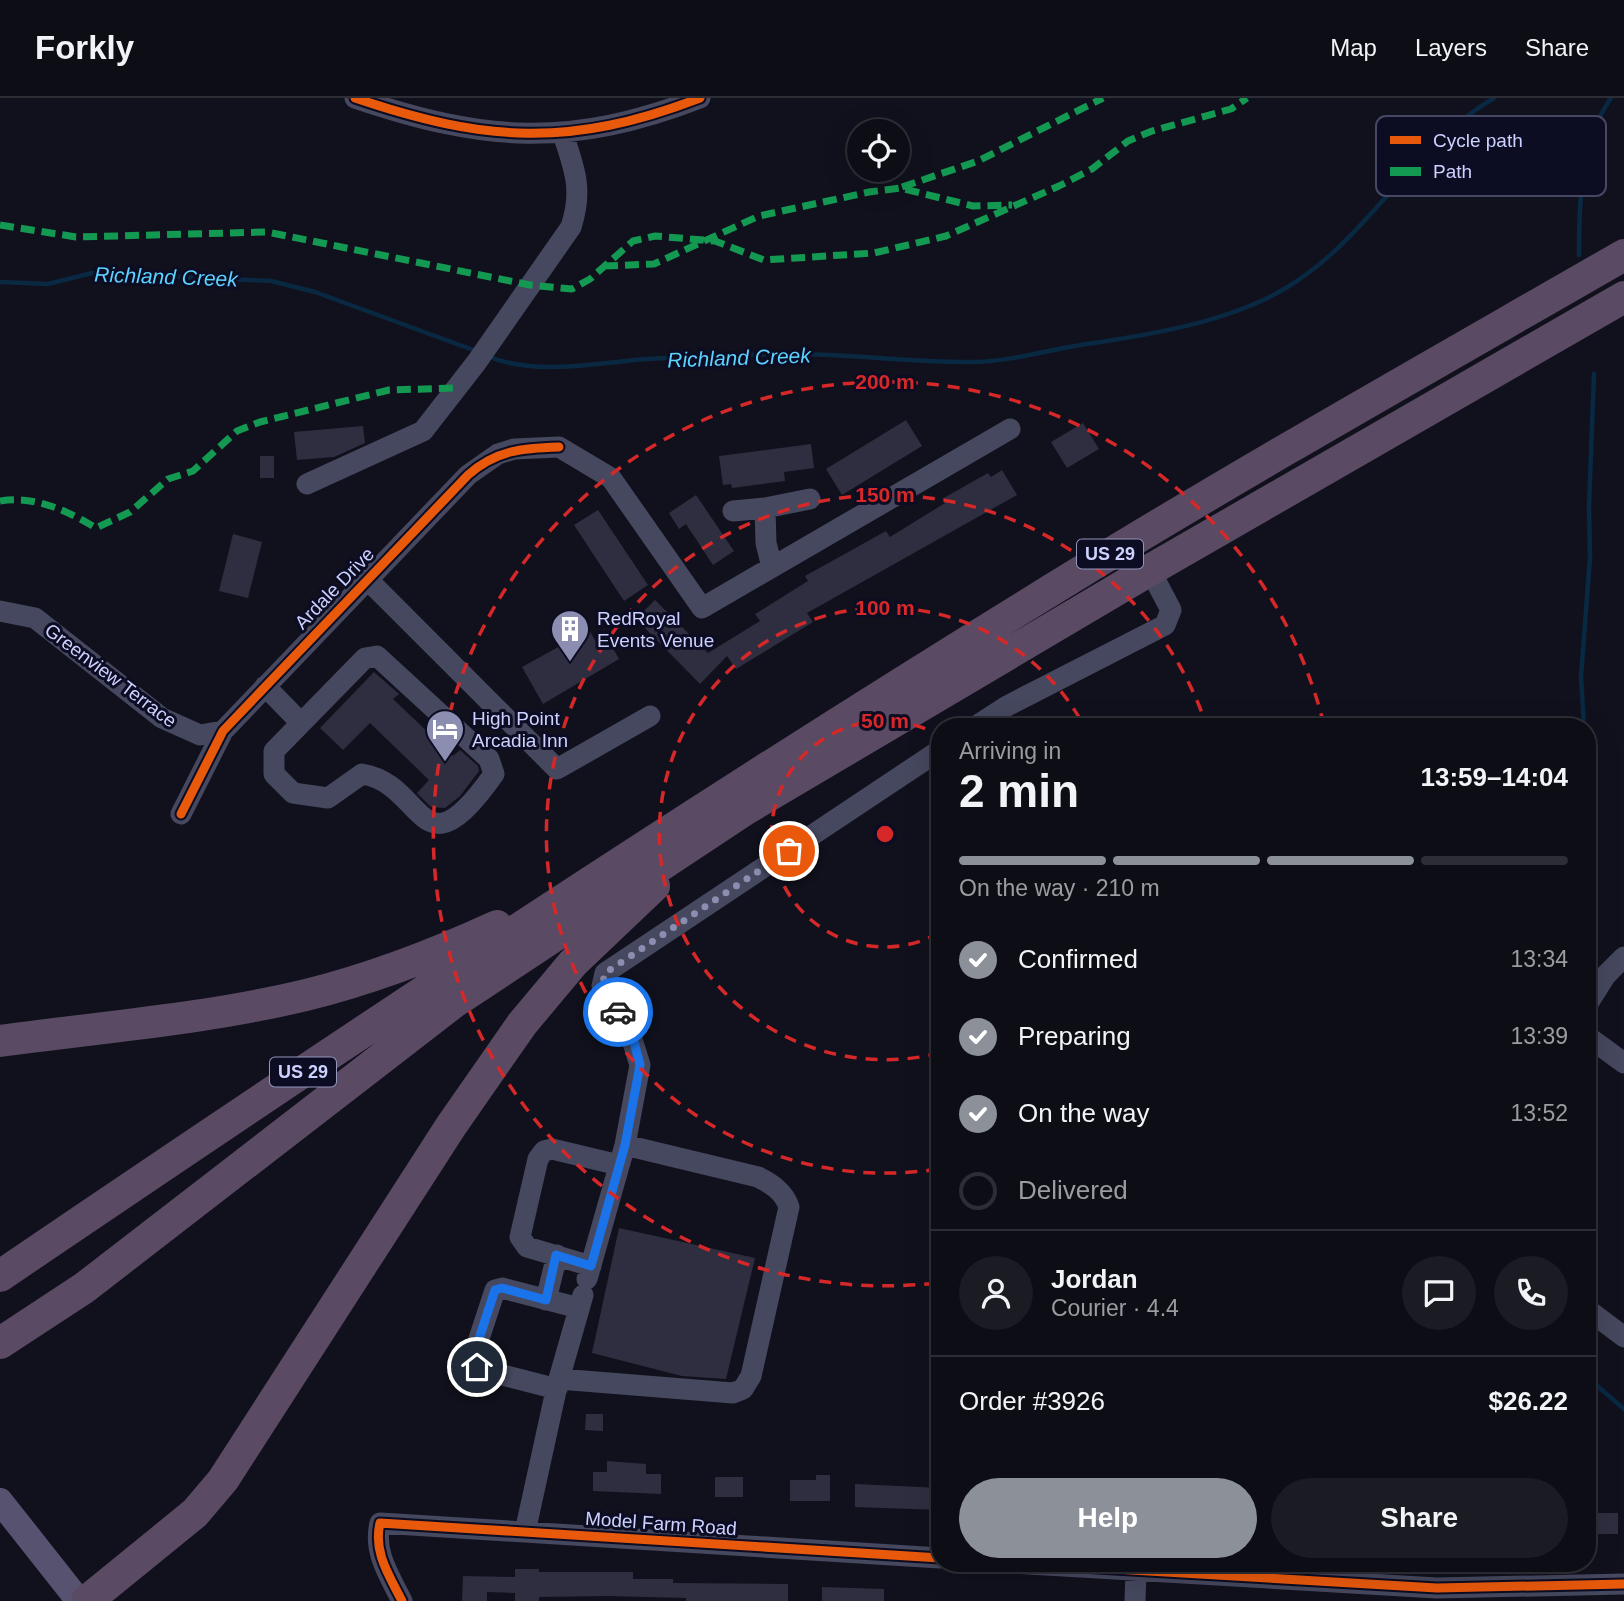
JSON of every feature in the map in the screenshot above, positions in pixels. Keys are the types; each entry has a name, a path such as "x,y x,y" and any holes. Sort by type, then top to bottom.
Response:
{"highway":[{"name":"US 29","path":"0,1276 218,1128 607,872 1073,577 1624,255"},
{"name":"US 29","path":"0,1343 85,1288 453,1003 611,897 701,842 746,809 1150,570 1624,297"},
{"path":"87,1601 195,1513 223,1480 451,1126 522,1024 573,963 701,842"},
{"path":"0,1041 242,1008 307,995 395,968 470,939 514,918 561,888 607,872"}],"main road":[{"path":"0,1501 79,1601"}],"street":[{"path":"355,98 432,122 471,130 563,134 656,115 700,98"},
{"path":"307,484 424,432 477,363 571,227 579,203 578,189 563,134"},
{"path":"765,508 766,543 772,567 1010,429"},
{"name":"Ardale Drive","path":"181,814 223,731 479,465 514,449 559,447 611,478 702,608 772,567"},
{"path":"733,511 810,499"},
{"path":"988,718 1165,625 1171,610 1150,570"},
{"path":"367,579 557,769 650,716"},
{"name":"Greenview Terrace","path":"0,611 35,618 162,718 200,735 223,731"},
{"path":"377,656 489,759 494,774 451,822 437,824 420,816 381,778 362,775 328,798 293,793 274,775 274,751 301,723 365,658 377,656"},
{"path":"265,686 301,723"},
{"path":"524,1532 558,1384 622,1155 640,1065 629,1030 602,986 605,973 931,756"},
{"path":"1596,991 1606,975 1624,957"},
{"path":"1596,1043 1624,1063"},
{"path":"552,1149 622,1155 758,1177 777,1188 788,1202 751,1376 743,1389 733,1393 558,1384 483,1370 472,1360 495,1290 502,1288 546,1300 586,1287 556,1255 527,1247 520,1237 540,1155 552,1149"},
{"path":"546,1300 556,1255"},
{"path":"1596,1316 1624,1337"},
{"name":"Model Farm Road","path":"402,1601 386,1571 376,1541 380,1522 931,1557"},
{"path":"1135,1601 1136,1572"},
{"path":"1154,1572 1437,1588 1624,1584"}],"building":[{"path":"906,420 922,446 842,495 826,469"},
{"path":"1083,423 1099,449 1067,468 1051,442"},
{"path":"363,426 365,443 334,457 297,460 294,432"},
{"path":"811,444 814,468 784,472 785,481 732,488 731,484 723,485 719,456"},
{"path":"260,456 274,456 274,478 260,478"},
{"path":"1002,470 1017,495 807,613 813,622 736,669 727,656 700,684 636,619 655,600 708,653 760,621 755,614 808,581 805,576 886,531 890,537 945,503 942,499 988,473 991,477"},
{"path":"696,495 734,551 713,565 686,524 679,529 669,513"},
{"path":"598,510 648,585 624,601 574,525"},
{"path":"233,534 262,542 248,598 219,591"},
{"name":"RedRoyal Events Venue","path":"589,630 596,642 606,636 619,659 543,704 522,667"},
{"name":"High Point Arcadia Inn","path":"374,672 399,694 393,699 453,756 460,750 478,766 479,771 460,796 445,808 431,807 417,793 429,780 370,723 343,750 320,728"},
{"path":"619,1228 755,1258 726,1379 682,1376 592,1353"},
{"path":"586,1414 603,1414 603,1431 585,1430"},
{"path":"607,1461 646,1464 646,1474 661,1474 661,1494 593,1491 593,1472 607,1472"},
{"path":"816,1475 830,1475 830,1501 790,1501 790,1480 816,1480"},
{"path":"715,1477 743,1477 743,1497 715,1497"},
{"path":"855,1484 931,1488 931,1510 855,1507"},
{"path":"1596,1513 1618,1513 1618,1534 1596,1534"},
{"path":"515,1569 539,1569 539,1572 633,1572 633,1579 673,1579 673,1583 788,1584 788,1601 686,1601 686,1598 608,1596 539,1597 539,1601 515,1601 515,1593 487,1592 487,1601 462,1601 463,1576 515,1577"},
{"path":"822,1587 884,1589 884,1601 822,1601"}],"waterway":[{"name":"Richland Creek","path":"1468,116 1494,98"},
{"path":"1601,116 1611,98"},
{"name":"Richland Creek","path":"487,356 508,363 553,367 645,359 777,354 974,362 1019,357 1188,325 1258,302 1310,272 1363,223 1388,196"},
{"path":"1579,255 1581,196"},
{"name":"Richland Creek","path":"0,282 48,284 92,273 271,281 315,292 476,351"},
{"path":"1584,718 1581,677 1590,557 1589,506 1594,374"},
{"path":"1596,1385 1624,1409"}],"marked path":[{"path":"902,187 978,161 1103,98"},
{"path":"0,225 76,237 267,232 530,285 572,289 590,279 633,241 655,236 715,241 764,260 874,253 946,236 1092,169 1128,141 1152,131 1231,109 1247,98"},
{"path":"604,266 654,264 759,216 869,192 900,188 973,206 1012,205"},
{"path":"0,501 38,502 96,528 130,512 168,479 193,471 237,431 260,422 389,390 457,388"}],"cycle path":[{"path":"355,98 445,124 487,131 528,133 568,132 610,125 700,98"},
{"path":"181,814 223,731 468,475 500,455 534,448 559,447"},
{"path":"402,1601 380,1554 380,1523 931,1557"},
{"path":"1164,1572 1437,1588 1624,1584"}],"way so far":[{"path":"618,1012 602,986 605,973 789,851"}],"place":[{"name":"RedRoyal Events Venue","path":"570,663"},
{"name":"High Point Arcadia Inn","path":"445,763"}],"route":[{"path":"477,1367 472,1360 491,1294 495,1290 502,1288 546,1300 556,1255 591,1266 625,1145 639,1075 640,1065 634,1042 618,1012"}]}
